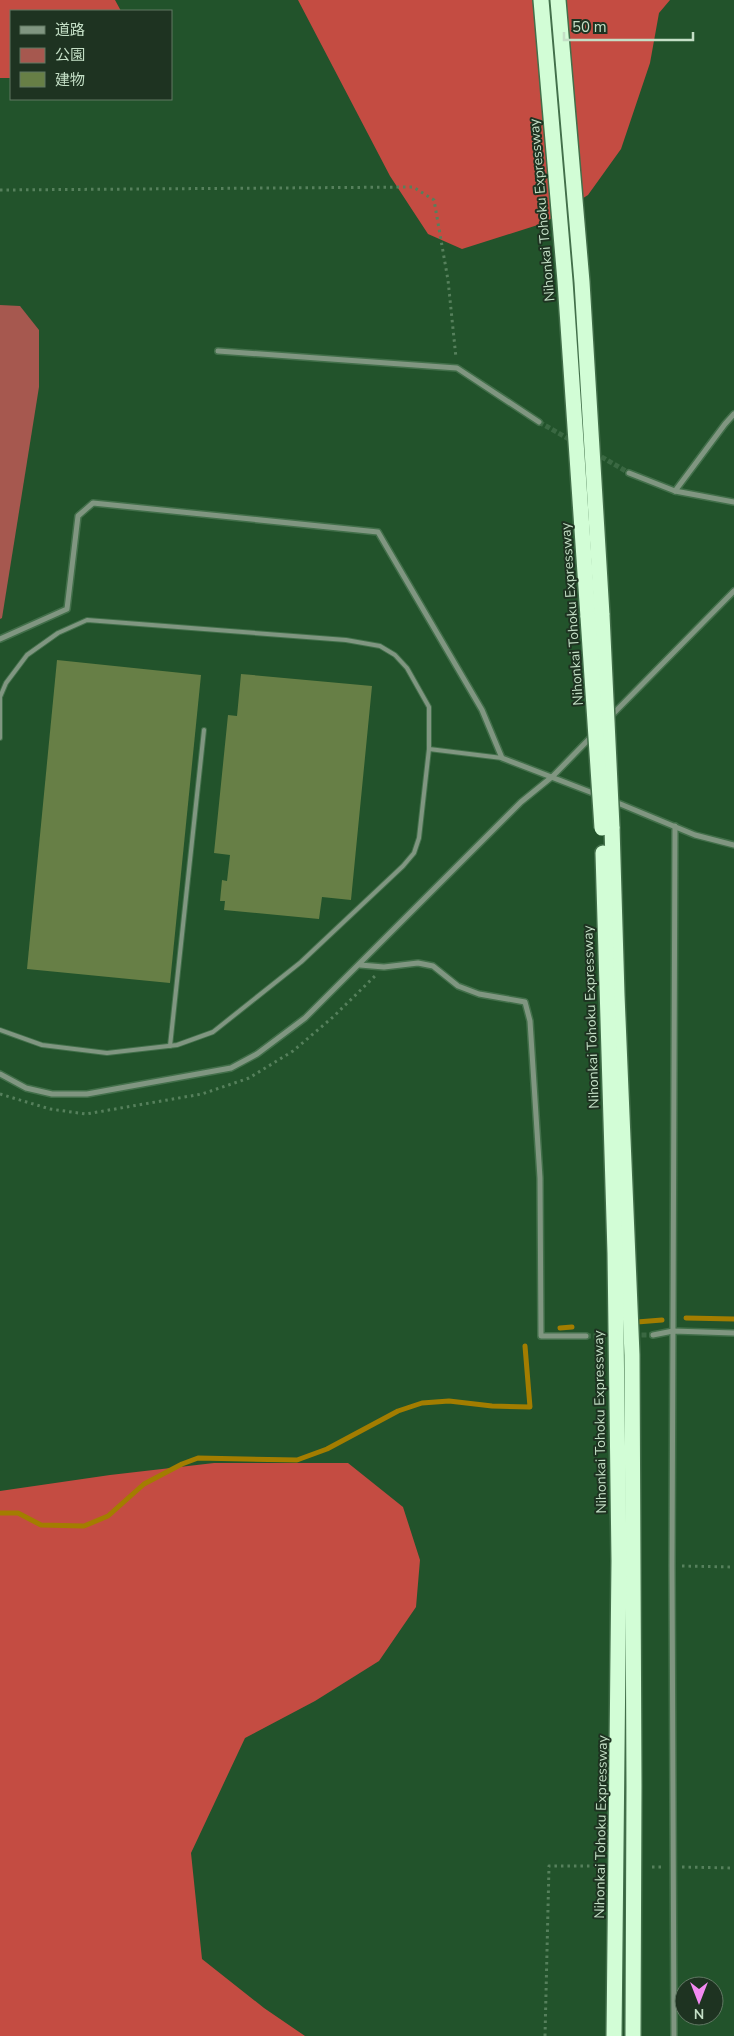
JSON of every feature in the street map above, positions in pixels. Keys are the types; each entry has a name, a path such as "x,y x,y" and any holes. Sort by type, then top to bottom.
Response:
{"highway":[{"name":"Nihonkai Tohoku Expressway","path":"541,0 595,616"},
{"name":"Nihonkai Tohoku Expressway","path":"558,0 582,282 595,616 617,995 632,1355 633,2036"},
{"name":"Nihonkai Tohoku Expressway","path":"607,828 618,1561 614,2036"}],"street":[{"path":"218,351 457,368 539,422"},
{"path":"675,491 724,424 734,414"},
{"path":"629,473 675,491 734,502"},
{"path":"0,639 67,609 78,516 93,503 378,532 482,710 502,758 553,776 695,835 734,845"},
{"path":"0,1074 26,1088 52,1094 87,1094 231,1068 257,1054 305,1018 360,966 521,802 553,776 734,591"},
{"path":"674,2036 672,1566 675,826"},
{"path":"360,966 384,967 418,963 433,966 458,986 479,994 525,1002 530,1021 540,1178 541,1336 586,1336"},
{"path":"653,1335 673,1331 734,1332"}],"lane":[{"path":"0,738 0,697 6,683 27,655 58,633 87,620 346,640 380,646 395,655 407,668 429,707 430,749 419,838 414,853 403,866 301,962 212,1032 177,1046 107,1052 42,1046 0,1030"},
{"path":"170,1046 204,730"},
{"path":"430,749 502,758"}],"path":[{"path":"0,190 413,187 434,200 448,280 457,368"},
{"path":"672,1566 734,1567"},
{"path":"545,2036 549,1866 597,1866"},
{"path":"674,1867 734,1868"}],"green space":[{"path":"0,305 20,306 39,330 39,387 2,618 0,619"}],"shaded area":[{"path":"0,0 115,0 120,10 10,10 10,78 0,78"},
{"path":"298,0 670,0 659,13 650,63 621,149 588,195 544,223 462,249 428,234 390,176"},
{"path":"214,1463 348,1463 403,1507 420,1560 416,1607 379,1661 315,1701 245,1738 191,1853 202,1959 264,2008 305,2036 0,2036 0,1491 110,1475"}],"building":[{"path":"57,660 201,675 170,983 27,969"},
{"path":"241,674 372,686 351,900 322,897 319,919 224,910 225,901 220,901 222,880 227,881 230,855 214,853 228,715 237,716"}],"waterway":[{"path":"686,1318 734,1319"},
{"path":"637,1322 662,1320"},
{"path":"560,1328 572,1327"},
{"path":"0,1513 18,1513 41,1525 84,1526 108,1516 144,1484 182,1464 198,1458 297,1460 327,1449 398,1411 422,1403 449,1401 492,1406 530,1407 525,1346"}],"tunnel":[{"path":"539,422 574,442"},
{"path":"595,453 629,473"},
{"path":"634,1335 653,1335"},
{"path":"586,1336 615,1336"}]}
